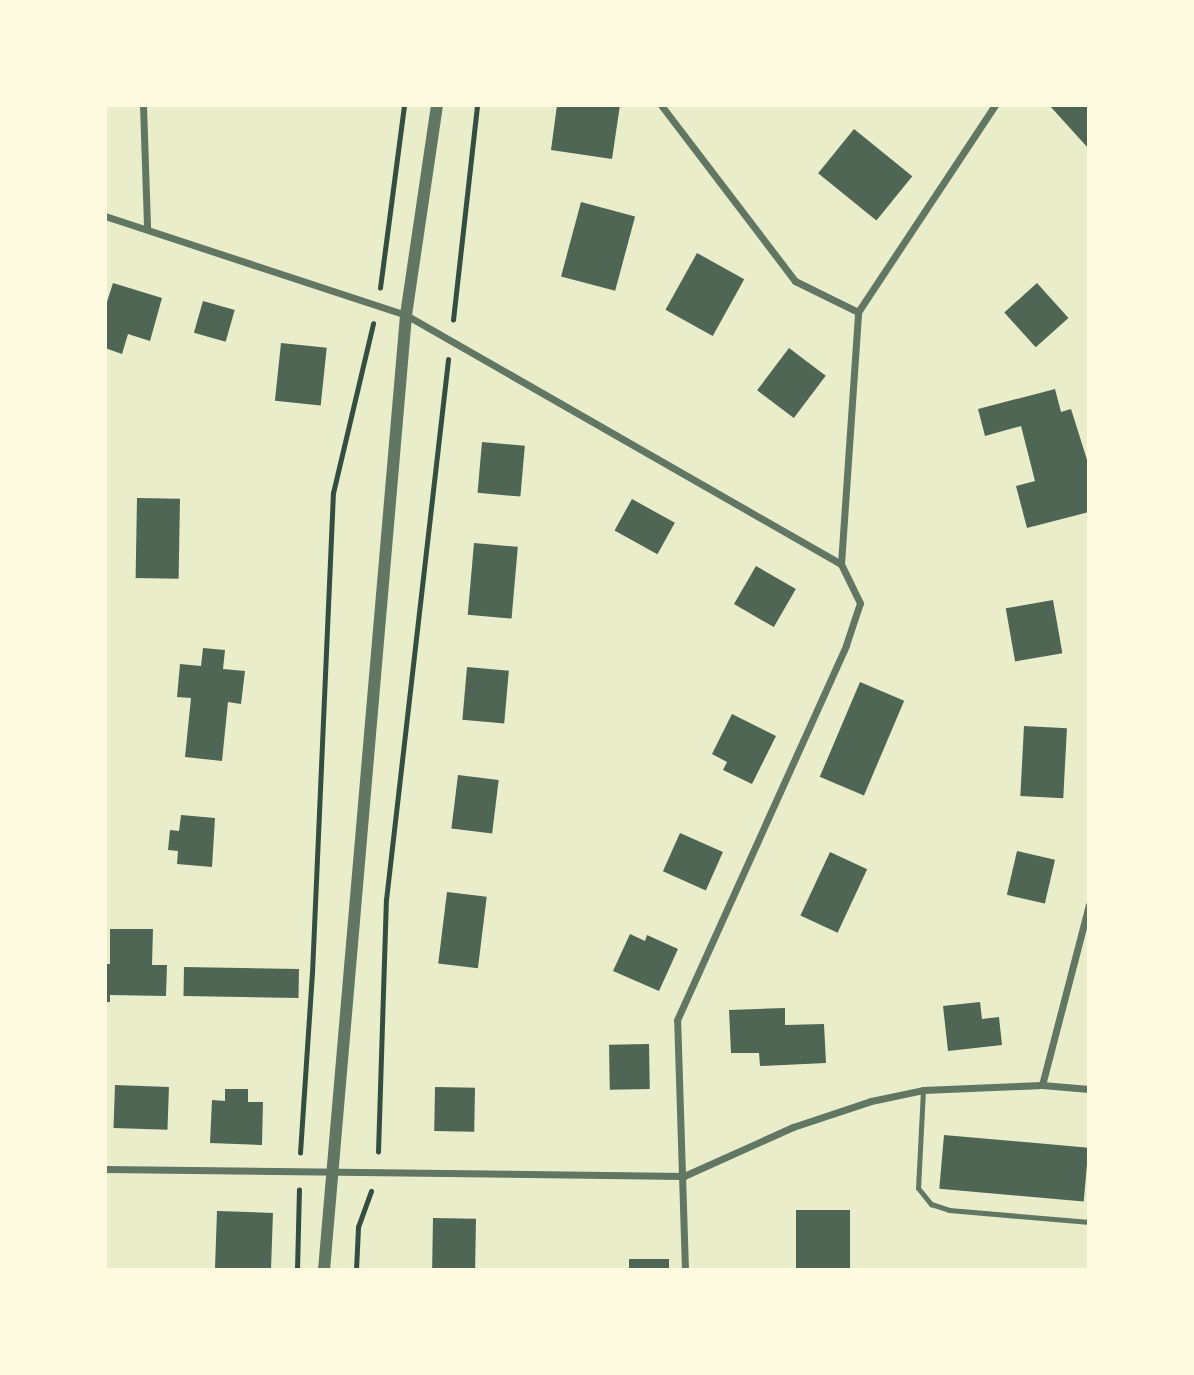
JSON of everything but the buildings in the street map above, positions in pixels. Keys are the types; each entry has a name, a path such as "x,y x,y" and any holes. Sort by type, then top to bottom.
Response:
{"street":[{"path":"143,105 147,228"},
{"path":"324,1270 406,315 437,105"},
{"path":"661,105 795,281 858,312"},
{"path":"685,1270 677,1020 846,645 860,603 841,564 858,312 995,105"},
{"path":"105,216 406,315 841,564"},
{"path":"1042,1085 1089,905"},
{"path":"105,1169 684,1176 793,1127 871,1101 923,1090 1042,1085 1089,1089"}],"lane":[{"path":"923,1090 918,1188 931,1204 949,1210 1089,1222"}],"path":[{"path":"297,1270 299,1172 312,972 333,493 377,305 404,105"},
{"path":"356,1270 358,1227 377,1173 386,900 477,105"}]}
